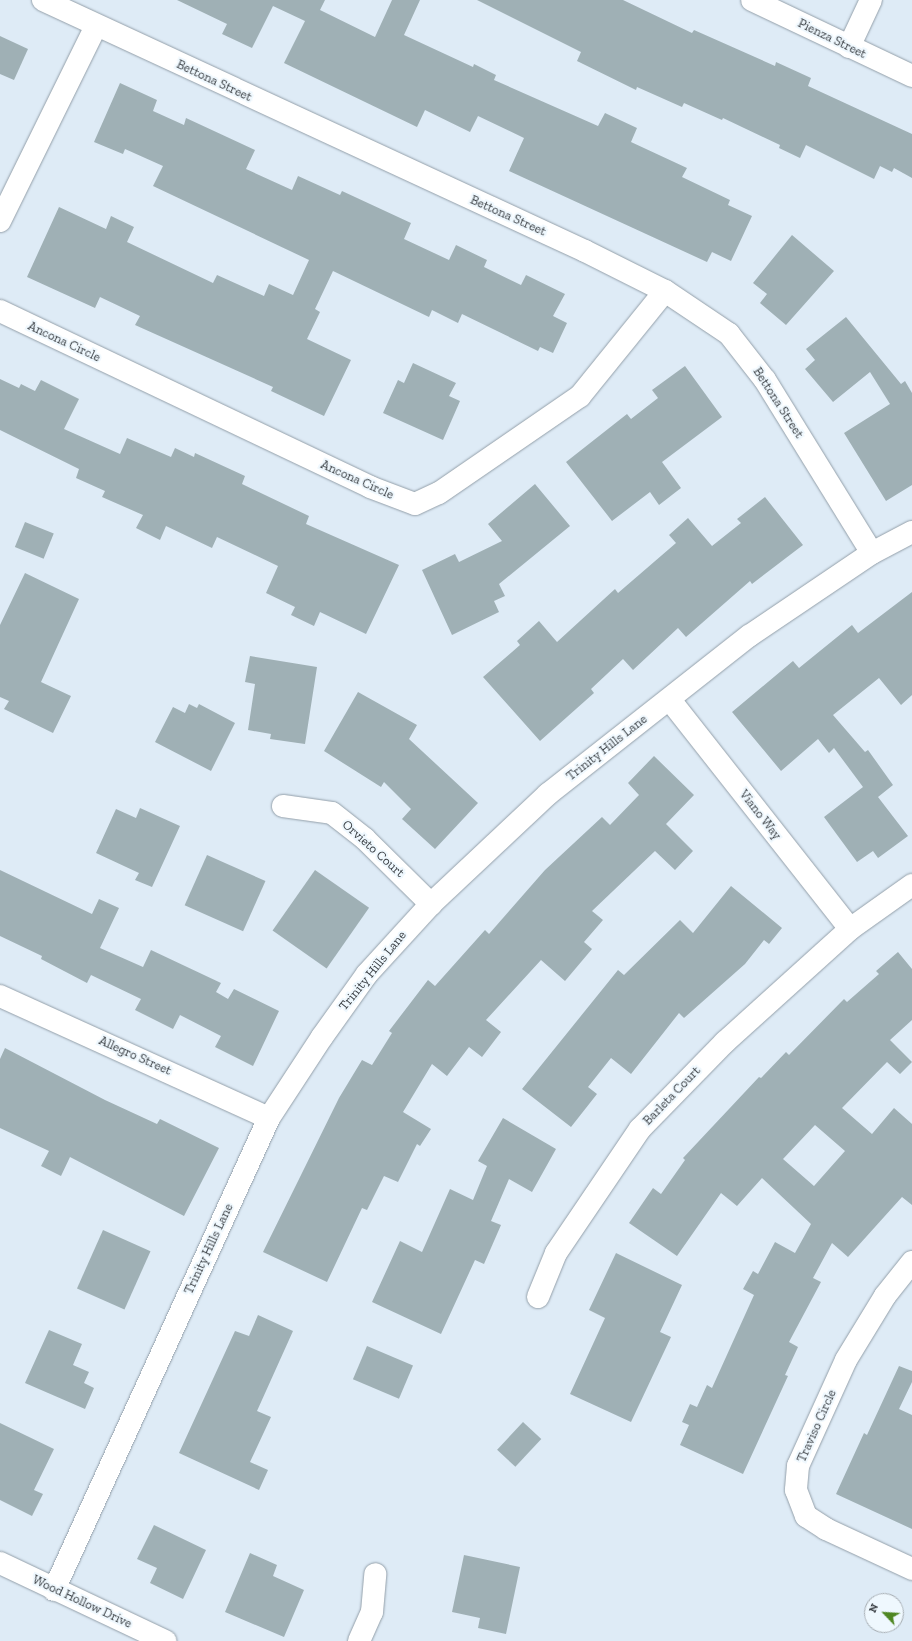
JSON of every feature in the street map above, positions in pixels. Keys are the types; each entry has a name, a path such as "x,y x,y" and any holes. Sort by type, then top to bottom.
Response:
{"street":[{"name":"Bettona Street","path":"43,0 96,26 585,251 665,291 729,334 765,380 872,553"},
{"name":"Pienza Street","path":"752,0 848,47 912,76"},
{"path":"848,47 871,0"},
{"path":"0,220 96,26"},
{"name":"Ancona Circle","path":"0,311 370,487 416,504 439,493 580,396 665,291"},
{"name":"Trinity Hills Lane","path":"54,1590 269,1118 322,1037 367,974 431,904 548,794 670,700 749,636 872,553 912,532"},
{"name":"Viano Way","path":"670,700 850,929"},
{"name":"Orvieto Court","path":"283,806 332,813 366,839 431,904"},
{"name":"Barleta Court","path":"538,1297 556,1253 640,1129 725,1042 850,929 912,885"},
{"name":"Allegro Street","path":"0,996 269,1118"},
{"name":"Traviso Circle","path":"912,1262 885,1296 846,1360 798,1466 796,1490 806,1516 826,1528 912,1569"},
{"name":"Wood Hollow Drive","path":"0,1563 54,1590 165,1641"},
{"path":"359,1641 372,1612 375,1574"}],"building":[{"path":"177,0 325,0 320,10 375,37 392,0 420,0 404,35 473,67 474,64 496,75 494,80 598,126 605,113 637,128 631,142 687,168 682,177 730,200 728,205 752,216 731,261 712,252 707,262 509,171 524,138 478,116 470,132 425,110 417,127 284,63 305,21 273,6 252,48 222,34 227,24"},
{"path":"477,0 623,0 692,33 694,30 775,66 776,62 811,78 808,86 912,134 912,178 894,168 892,172 880,166 874,179 806,145 800,158 779,148 780,145 723,118 722,120 684,103 682,107 637,87 636,90 577,61 581,52"},
{"path":"0,36 28,49 14,80 0,74"},
{"path":"120,83 157,100 153,111 184,125 186,118 255,150 246,169 292,190 298,176 340,195 342,191 411,223 404,239 449,260 456,245 487,260 484,267 521,285 526,275 565,294 553,316 567,323 553,353 540,347 538,351 462,314 458,323 432,310 429,317 333,271 315,309 320,312 307,339 351,360 324,416 271,391 273,387 135,325 140,316 100,297 95,308 27,277 59,207 106,229 111,216 134,227 127,242 213,283 217,275 264,296 269,284 293,295 309,260 153,186 163,166 125,149 123,154 94,142"},
{"path":"792,235 834,271 786,325 760,303 767,294 753,283"},
{"path":"846,317 901,384 905,381 912,393 912,485 886,501 844,433 890,404 870,372 833,402 805,369 815,360 806,349"},
{"path":"413,363 456,383 449,396 460,401 443,440 383,413 398,380 404,383"},
{"path":"685,366 722,417 662,462 681,488 659,505 650,492 612,521 566,462 627,414 631,419 658,398 652,390"},
{"path":"0,379 19,388 21,384 35,391 41,380 79,399 64,429 120,454 127,438 171,457 175,448 194,457 195,453 245,476 242,484 309,516 306,524 399,565 366,634 320,612 314,626 291,615 295,607 266,593 278,566 217,537 212,548 166,526 160,540 136,528 143,515 102,497 105,491 76,478 79,469 0,430"},
{"path":"535,484 570,526 499,584 505,596 494,601 499,612 452,635 422,570 455,554 459,562 502,541 488,524"},
{"path":"765,497 803,545 752,584 750,581 686,637 678,628 633,670 623,659 591,689 594,693 540,741 483,677 520,645 517,641 539,621 557,642 615,589 618,593 676,543 669,535 688,518 712,546 741,523 737,519"},
{"path":"25,522 54,534 44,559 15,547"},
{"path":"25,573 79,599 41,682 71,696 53,733 4,709 9,701 0,697 0,625"},
{"path":"912,592 912,695 901,705 879,678 833,715 865,752 868,750 893,785 878,797 908,836 878,858 873,851 857,862 824,817 863,787 834,748 829,753 818,739 781,771 732,712 793,661 799,668 852,625 858,633"},
{"path":"250,656 317,667 305,744 270,739 271,734 248,730 255,684 245,682"},
{"path":"358,692 417,725 409,739 478,803 435,849 402,819 411,809 384,782 381,787 324,751"},
{"path":"189,704 197,708 199,704 235,723 211,771 155,742 173,707 185,713"},
{"path":"654,756 694,795 666,824 693,851 675,870 655,851 592,911 603,920 584,942 592,949 565,981 541,960 486,1020 501,1032 482,1057 469,1047 447,1076 432,1064 403,1112 431,1129 420,1146 417,1144 398,1182 384,1176 367,1210 362,1208 327,1282 263,1252 339,1098 362,1060 372,1065 392,1033 389,1031 428,980 435,986 485,930 489,934 545,870 602,817 610,825 639,795 628,783"},
{"path":"140,808 180,826 152,887 135,880 139,873 96,853 116,809 136,818"},
{"path":"207,855 265,881 243,931 185,905"},
{"path":"0,870 92,914 99,899 119,908 100,948 143,967 151,950 221,983 216,992 228,999 234,989 279,1011 253,1066 215,1047 221,1036 180,1015 173,1029 135,1010 141,999 91,975 87,983 41,959 42,956 0,936"},
{"path":"315,870 369,908 327,968 273,931"},
{"path":"731,886 782,928 769,944 764,940 745,964 684,1018 679,1013 631,1074 611,1058 588,1087 597,1094 571,1127 522,1089 618,970 624,975 680,920 693,933"},
{"path":"898,952 912,969 912,1020 890,1040 912,1062 900,1074 887,1062 842,1108 872,1134 894,1108 912,1124 912,1205 902,1197 848,1257 832,1243 813,1278 821,1282 789,1342 798,1347 785,1375 788,1376 743,1474 680,1445 689,1425 682,1422 690,1404 697,1407 707,1385 712,1388 754,1295 743,1289 753,1271 758,1274 775,1242 795,1253 811,1224 762,1178 737,1206 721,1193 677,1256 629,1223 653,1188 661,1194 685,1160 683,1158 759,1077 761,1078 786,1052 789,1055 844,999 847,1002 879,974 876,971","holes":["815,1125 845,1151 814,1186 783,1159"]},
{"path":"5,1048 105,1100 157,1124 160,1119 219,1148 184,1216 70,1157 61,1176 41,1166 49,1151 0,1128 0,1059"},
{"path":"503,1118 556,1149 532,1192 509,1179 491,1221 501,1225 484,1264 475,1260 441,1334 372,1302 400,1241 422,1252 450,1189 473,1200 487,1166 478,1161"},
{"path":"103,1230 151,1251 124,1310 77,1288"},
{"path":"616,1253 682,1285 660,1332 671,1337 631,1422 570,1394 605,1318 589,1310"},
{"path":"258,1315 293,1331 257,1411 271,1417 250,1462 268,1470 259,1490 179,1453 235,1331 249,1336"},
{"path":"49,1330 82,1344 73,1365 89,1372 84,1383 94,1388 85,1409 25,1383"},
{"path":"367,1346 413,1366 399,1399 353,1379"},
{"path":"899,1366 912,1371 912,1382 899,1409 912,1415 912,1529 836,1494 864,1433 867,1435"},
{"path":"523,1422 541,1439 515,1467 497,1450"},
{"path":"0,1423 54,1449 34,1490 43,1494 32,1516 0,1500"},
{"path":"154,1525 206,1550 183,1599 150,1583 157,1568 137,1559"},
{"path":"250,1553 277,1565 273,1576 304,1590 284,1637 225,1612"},
{"path":"464,1555 520,1567 506,1634 478,1628 480,1618 452,1612"}]}
